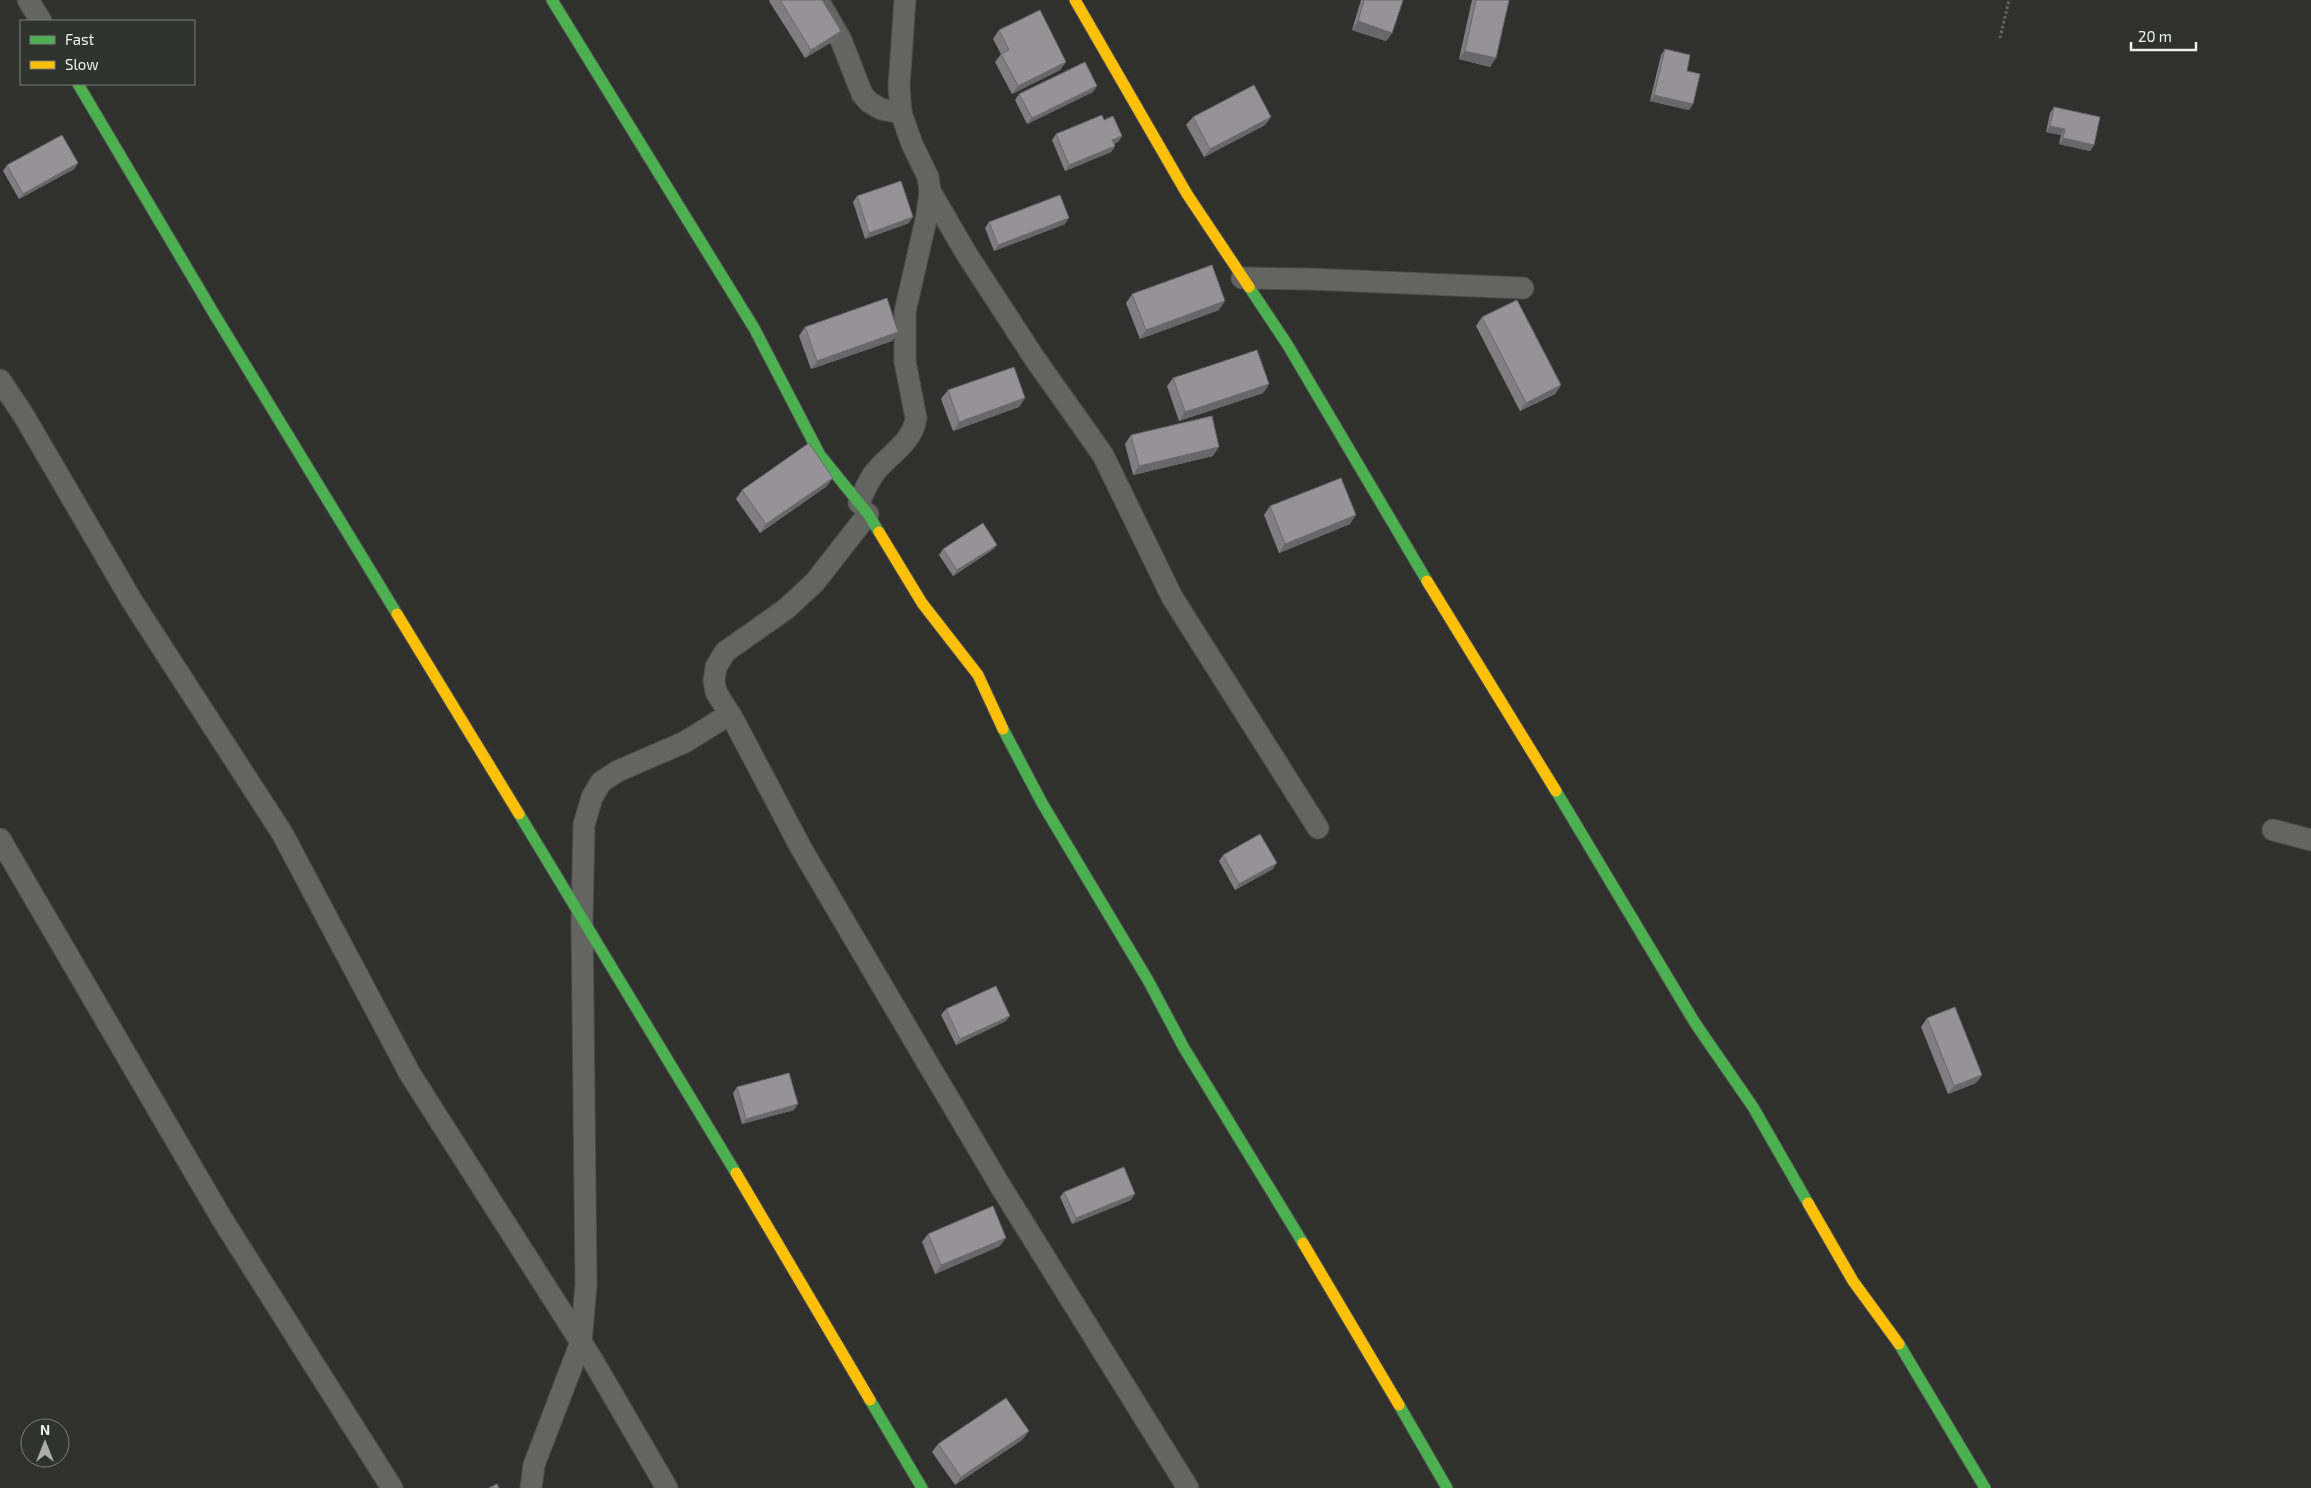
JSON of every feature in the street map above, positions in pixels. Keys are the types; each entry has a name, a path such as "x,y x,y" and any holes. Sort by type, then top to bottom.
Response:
{"street":[{"path":"28,0 40,20"},
{"path":"552,0 754,328 802,417 820,455 864,509 922,603 978,675 1002,726 1083,874 1149,982 1184,1048 1301,1237 1447,1488"},
{"path":"818,0 841,40 862,94 869,102 880,108 901,113"},
{"path":"905,0 899,86 901,113 912,144 928,177 930,191 927,215 905,312 905,362 916,418 915,426 903,444 876,471 864,509 815,582 786,609 725,652 716,666 714,681 716,692 730,714 801,848 1001,1187 1188,1488"},
{"path":"1075,0 1187,194 1287,344 1418,566 1633,916 1695,1023 1753,1107 1853,1281 1900,1346 1985,1488"},
{"path":"79,85 213,312 582,917 922,1488"},
{"path":"930,191 966,253 1035,359 1103,455 1172,597 1318,828"},
{"path":"1242,278 1523,288"},
{"path":"0,380 24,416 132,601 282,833 410,1074 581,1342 667,1488"},
{"path":"531,1488 534,1465 581,1342 586,1285 582,917 584,825 592,797 601,782 618,771 686,742 730,714"},
{"path":"2273,830 2311,840"},
{"path":"0,839 222,1219 392,1488"}],"path":[{"path":"2000,38 2009,0"}],"building":[{"path":"780,0 822,0 841,31 811,50"},
{"path":"1364,0 1403,0 1392,33 1358,21"},
{"path":"1476,0 1509,0 1496,58 1465,51"},
{"path":"1040,10 1066,62 1018,86 1001,54 1009,50 999,30"},
{"path":"1665,49 1690,55 1687,71 1700,74 1693,104 1654,95"},
{"path":"1085,62 1097,86 1032,118 1019,94"},
{"path":"1254,85 1271,117 1210,149 1193,117"},
{"path":"2054,107 2100,117 2094,145 2063,138 2065,129 2050,126"},
{"path":"1102,115 1104,120 1113,116 1122,136 1112,140 1115,146 1069,165 1056,134"},
{"path":"62,135 78,163 23,194 7,165"},
{"path":"901,181 913,217 869,233 857,196"},
{"path":"1060,195 1069,218 998,245 989,222"},
{"path":"1212,265 1225,301 1146,330 1132,294"},
{"path":"887,298 898,332 817,361 805,327"},
{"path":"1517,300 1561,385 1526,403 1482,317"},
{"path":"1257,350 1269,384 1185,412 1173,378"},
{"path":"1014,367 1025,398 959,422 948,390"},
{"path":"1212,416 1219,447 1139,466 1131,435"},
{"path":"809,443 833,478 766,524 742,490"},
{"path":"1341,478 1356,515 1285,544 1270,506"},
{"path":"983,523 997,545 957,570 943,549"},
{"path":"1260,834 1277,863 1239,884 1223,855"},
{"path":"996,986 1010,1016 960,1039 946,1009"},
{"path":"1955,1007 1982,1075 1954,1086 1927,1018"},
{"path":"789,1073 798,1104 746,1119 737,1087"},
{"path":"1124,1167 1135,1194 1076,1218 1064,1192"},
{"path":"993,1206 1006,1238 941,1265 928,1234"},
{"path":"1006,1398 1029,1431 961,1477 938,1444"},
{"path":"497,1484 499,1488 489,1488"}],"traffic: fast":[{"path":"552,0 754,328 820,455 868,514 879,532"},
{"path":"79,85 213,312 397,614"},
{"path":"1249,287 1287,344 1427,581"},
{"path":"1003,729 1042,803 1149,982 1184,1048 1303,1243"},
{"path":"1556,791 1695,1023 1753,1107 1808,1203"},
{"path":"519,814 736,1173"},
{"path":"1899,1344 1985,1488"},
{"path":"870,1400 922,1488"},
{"path":"1399,1405 1447,1488"}],"traffic: slow":[{"path":"1075,0 1187,194 1249,287"},
{"path":"879,532 922,603 978,675 1003,729"},
{"path":"1427,581 1556,791"},
{"path":"397,614 519,814"},
{"path":"736,1173 870,1400"},
{"path":"1808,1203 1853,1281 1899,1344"},
{"path":"1303,1243 1399,1405"}]}
